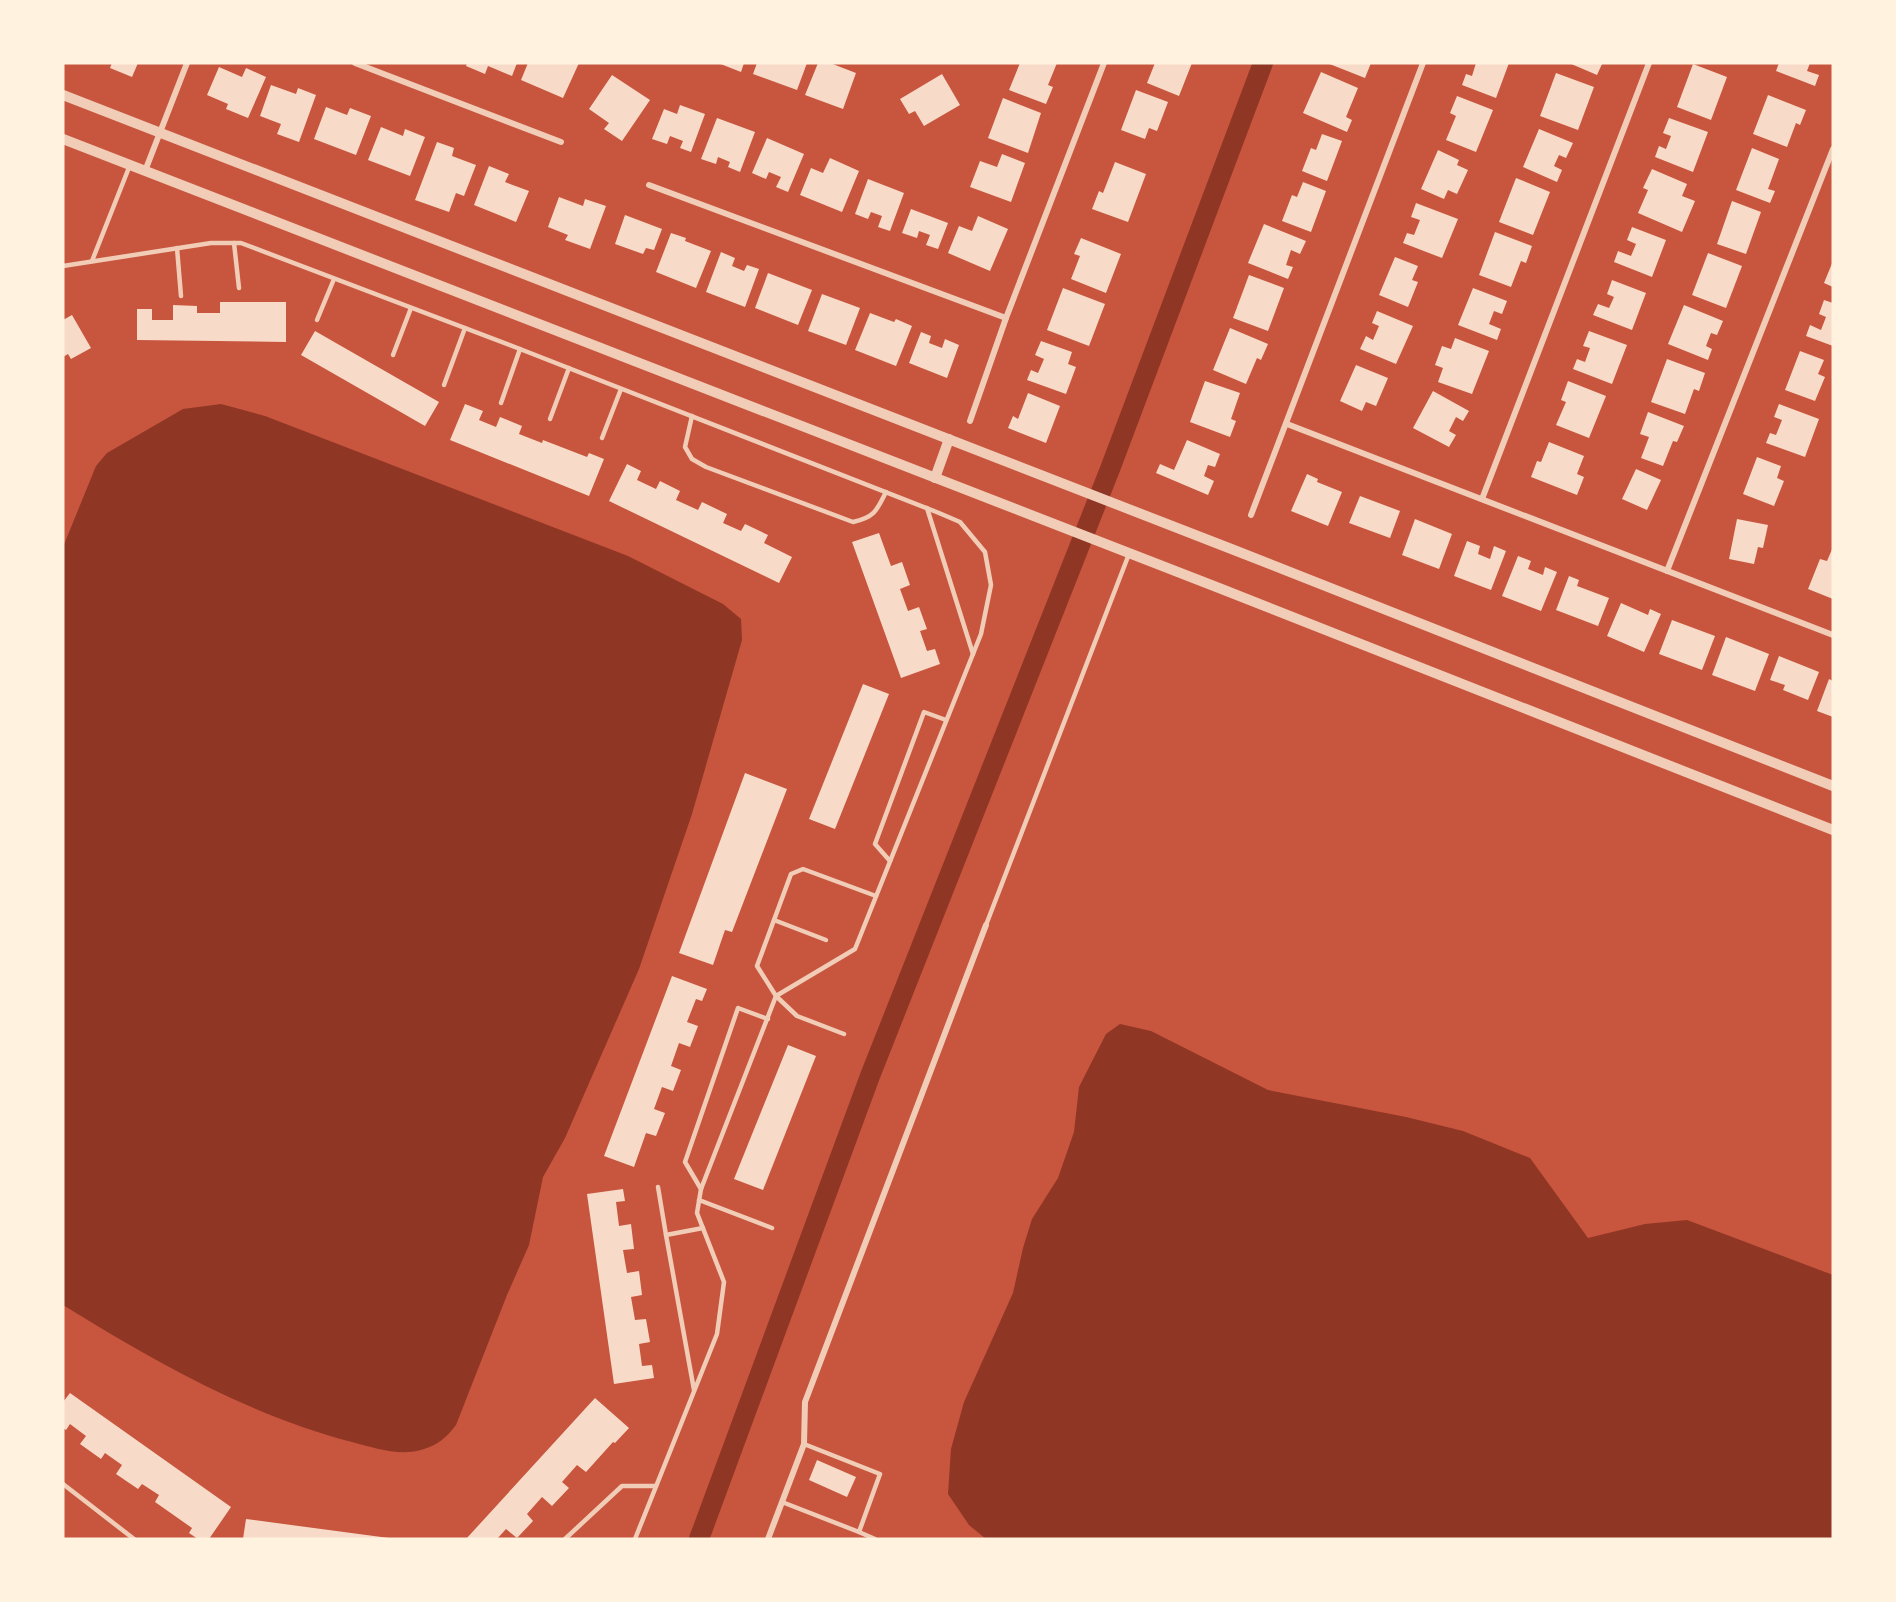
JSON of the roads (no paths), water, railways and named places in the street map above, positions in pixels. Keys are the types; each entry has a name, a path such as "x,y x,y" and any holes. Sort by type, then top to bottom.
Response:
{"street":[{"path":"146,171 187,63"},
{"path":"355,63 561,142"},
{"path":"970,421 1006,318 1104,63"},
{"path":"1251,515 1424,63"},
{"path":"1482,499 1649,63"},
{"path":"63,95 1833,786"},
{"path":"63,139 1833,830"},
{"path":"1667,571 1833,149"},
{"path":"649,185 1006,318"},
{"path":"1287,424 1833,635"},
{"path":"935,478 949,440"},
{"path":"768,1539 804,1444 805,1402 986,925"}],"lane":[{"path":"92,261 130,165"},
{"path":"63,266 211,243 241,243 927,508 960,522 985,552 991,585 981,634 855,949 777,996 701,1190 697,1213 723,1282 717,1334 635,1539"},
{"path":"234,243 239,288"},
{"path":"177,248 181,296"},
{"path":"317,320 334,279"},
{"path":"393,355 411,308"},
{"path":"444,385 465,328"},
{"path":"501,403 520,349"},
{"path":"550,419 569,368"},
{"path":"602,438 621,389"},
{"path":"692,417 685,447 692,459 706,466 853,522 866,519 876,511 886,492"},
{"path":"927,508 973,654"},
{"path":"986,925 1129,554"},
{"path":"890,861 875,844 924,712 946,720"},
{"path":"844,1034 797,1016 777,996 757,966 791,874 802,868 876,896"},
{"path":"774,920 826,940"},
{"path":"701,1190 685,1162 738,1008 768,1019"},
{"path":"657,1187 694,1391"},
{"path":"699,1200 772,1228"},
{"path":"666,1235 703,1228"},
{"path":"804,1444 880,1474 859,1532"},
{"path":"63,1484 134,1539"},
{"path":"565,1539 622,1486 656,1485"},
{"path":"782,1502 875,1539"}],"waterway":[{"path":"699,1539 870,1076 1110,469 1263,63"}]}
